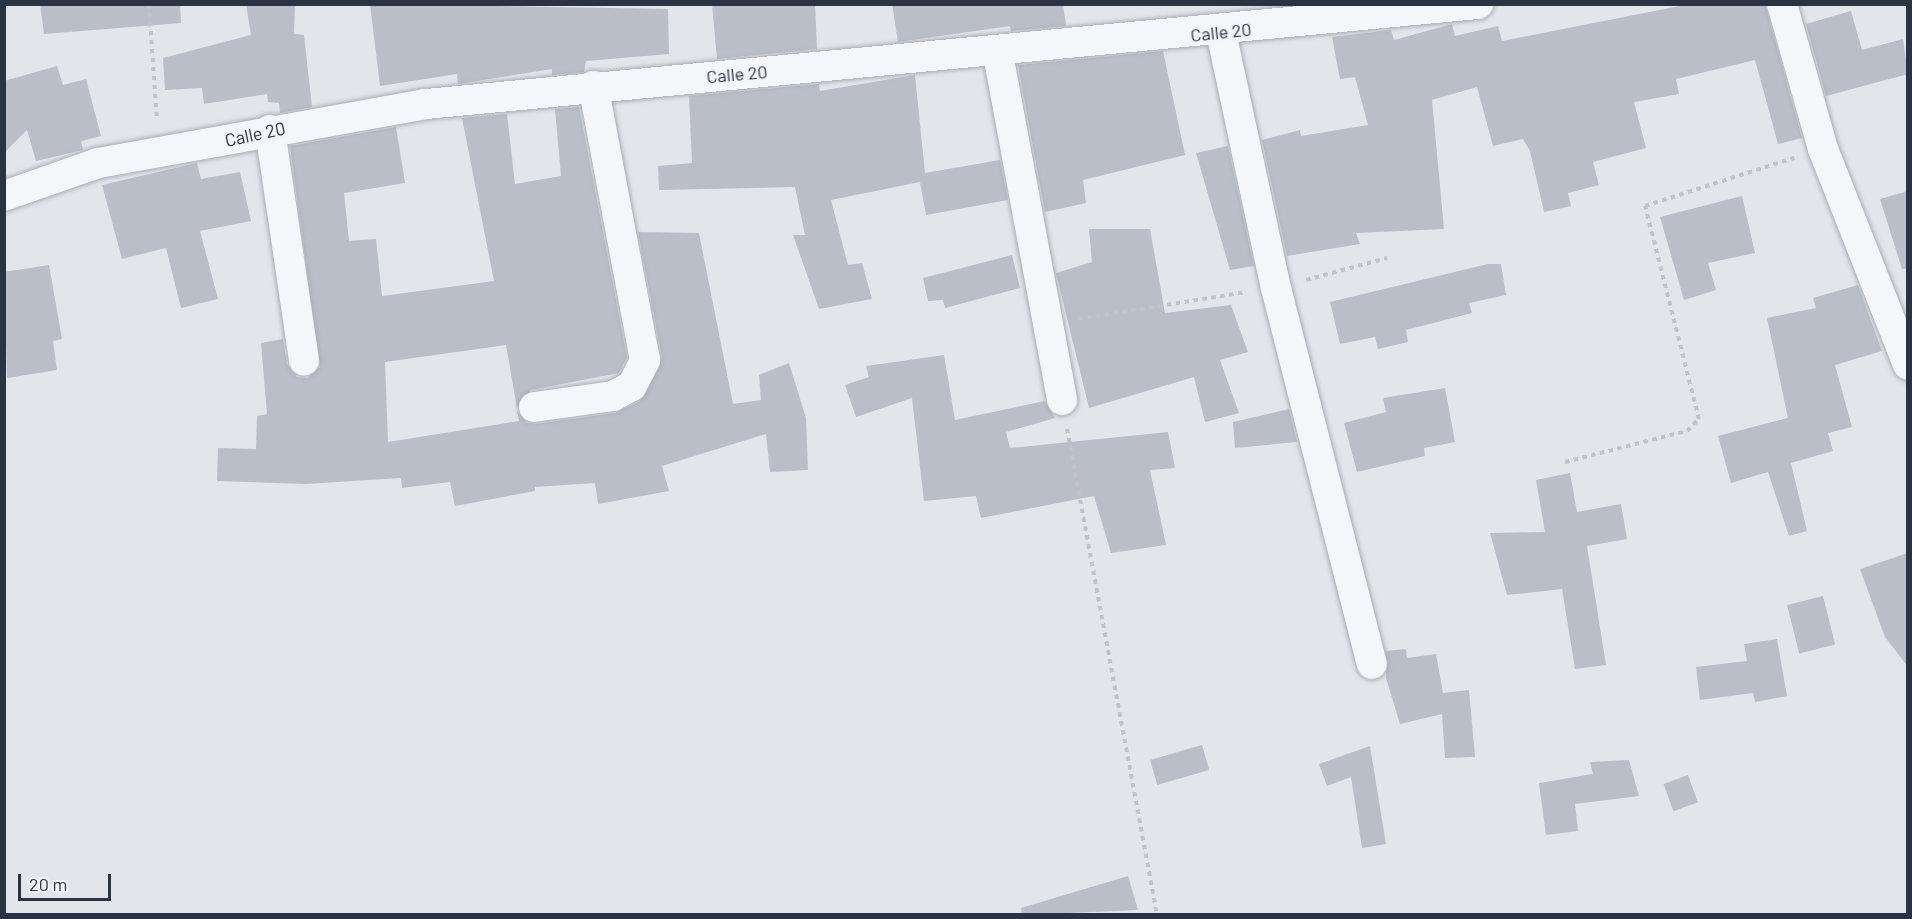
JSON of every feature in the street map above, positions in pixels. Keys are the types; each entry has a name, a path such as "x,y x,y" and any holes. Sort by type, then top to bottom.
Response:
{"street":[{"name":"Calle 20","path":"4,195 98,163 160,154 270,130 426,104 593,86 998,54 1478,4"},
{"path":"1782,4 1823,149 1908,365"},
{"path":"1221,32 1276,288 1372,664"},
{"path":"998,54 1062,400"},
{"path":"534,407 613,396 632,386 645,360 593,86"},
{"path":"270,130 304,361"}],"path":[{"path":"149,4 160,154"},
{"path":"1565,462 1687,431 1699,419 1645,206 1823,149"},
{"path":"1048,324 1276,288 1388,258"},
{"path":"1062,400 1157,915"}],"building":[{"path":"40,4 180,4 181,23 44,34"},
{"path":"246,4 295,4 294,34 304,35 312,107 280,113 279,103 268,102 267,94 204,104 202,88 165,90 163,58 251,35"},
{"path":"370,4 668,9 669,54 586,61 584,72 552,75 552,69 458,84 457,74 380,86"},
{"path":"712,4 815,4 817,49 717,59"},
{"path":"892,4 1063,4 1066,26 1011,31 1010,26 898,42"},
{"path":"1690,4 1765,4 1802,138 1778,144 1755,60 1676,79 1679,94 1634,102 1646,148 1593,162 1599,185 1568,193 1571,206 1544,212 1530,151 1523,139 1493,146 1477,87 1432,100 1444,229 1356,233 1360,244 1287,256 1262,140 1300,130 1301,136 1368,125 1355,77 1340,79 1332,37 1391,30 1394,40 1452,24 1455,36 1498,26 1502,41"},
{"path":"1851,11 1862,50 1903,39 1908,74 1826,96 1806,24"},
{"path":"1163,51 1185,155 1083,180 1086,203 1045,212 1018,65"},
{"path":"57,66 63,85 86,79 101,136 81,141 83,150 36,161 27,130 4,153 4,81"},
{"path":"915,75 925,173 1000,160 1008,200 926,215 920,182 831,200 848,265 862,263 872,299 819,309 793,235 805,235 795,187 659,190 658,166 692,163 689,96 819,84 820,91"},
{"path":"579,107 627,357 619,373 531,390 517,408 506,345 385,362 388,442 519,421 517,411 527,423 536,424 615,413 640,401 662,358 638,232 699,233 733,404 761,400 759,375 789,363 806,418 808,470 770,472 766,434 662,466 669,491 598,504 595,483 535,487 535,491 455,506 450,482 402,488 401,478 306,484 217,481 218,448 256,449 257,416 267,414 261,343 283,339 287,364 297,377 307,378 320,367 290,146 396,127 405,183 344,193 349,241 376,239 382,296 494,281 462,118 507,114 515,184 561,176 555,109"},
{"path":"1228,146 1254,266 1230,270 1196,153"},
{"path":"197,163 201,179 240,172 251,221 200,231 218,299 181,308 166,248 122,259 102,185"},
{"path":"1908,191 1908,269 1902,269 1880,199"},
{"path":"1742,196 1755,253 1708,263 1716,290 1684,300 1660,217"},
{"path":"1089,229 1150,229 1165,313 1231,305 1248,352 1220,360 1239,413 1205,422 1194,377 1089,408 1056,273 1092,262"},
{"path":"1012,255 1020,288 945,308 943,300 928,301 923,278"},
{"path":"1488,264 1501,264 1506,295 1469,303 1472,313 1406,330 1408,342 1378,349 1375,337 1340,344 1330,302"},
{"path":"49,265 62,339 53,341 57,370 7,378 4,272"},
{"path":"1858,285 1882,351 1835,365 1852,427 1828,433 1833,451 1791,463 1807,531 1789,536 1768,472 1731,483 1718,436 1788,418 1767,318 1816,308 1813,298"},
{"path":"944,355 955,420 1045,401 1055,418 1006,432 1010,448 1168,432 1175,468 1150,470 1166,545 1111,553 1094,496 981,518 976,496 924,501 912,398 856,417 845,385 869,377 866,366"},
{"path":"1445,388 1455,442 1424,448 1425,456 1357,472 1344,423 1386,412 1383,398"},
{"path":"1289,409 1297,442 1235,448 1233,422"},
{"path":"1570,473 1577,512 1621,504 1627,539 1587,546 1606,665 1575,669 1562,589 1507,595 1490,533 1545,532 1536,480"},
{"path":"1908,553 1908,667 1885,637 1860,569"},
{"path":"1823,596 1835,645 1799,653 1787,605"},
{"path":"1777,639 1787,696 1755,702 1753,693 1700,700 1696,667 1747,661 1744,644"},
{"path":"1406,649 1407,658 1436,654 1443,693 1469,690 1475,757 1445,758 1442,714 1400,724 1386,678 1386,651"},
{"path":"1202,745 1209,770 1157,785 1150,760"},
{"path":"1370,746 1386,844 1362,848 1351,777 1327,786 1319,764"},
{"path":"1629,760 1639,796 1575,804 1578,831 1546,835 1539,783 1593,774 1590,762"},
{"path":"1688,775 1698,802 1673,811 1664,784"},
{"path":"1128,876 1138,910 1022,915 1021,908"}]}
